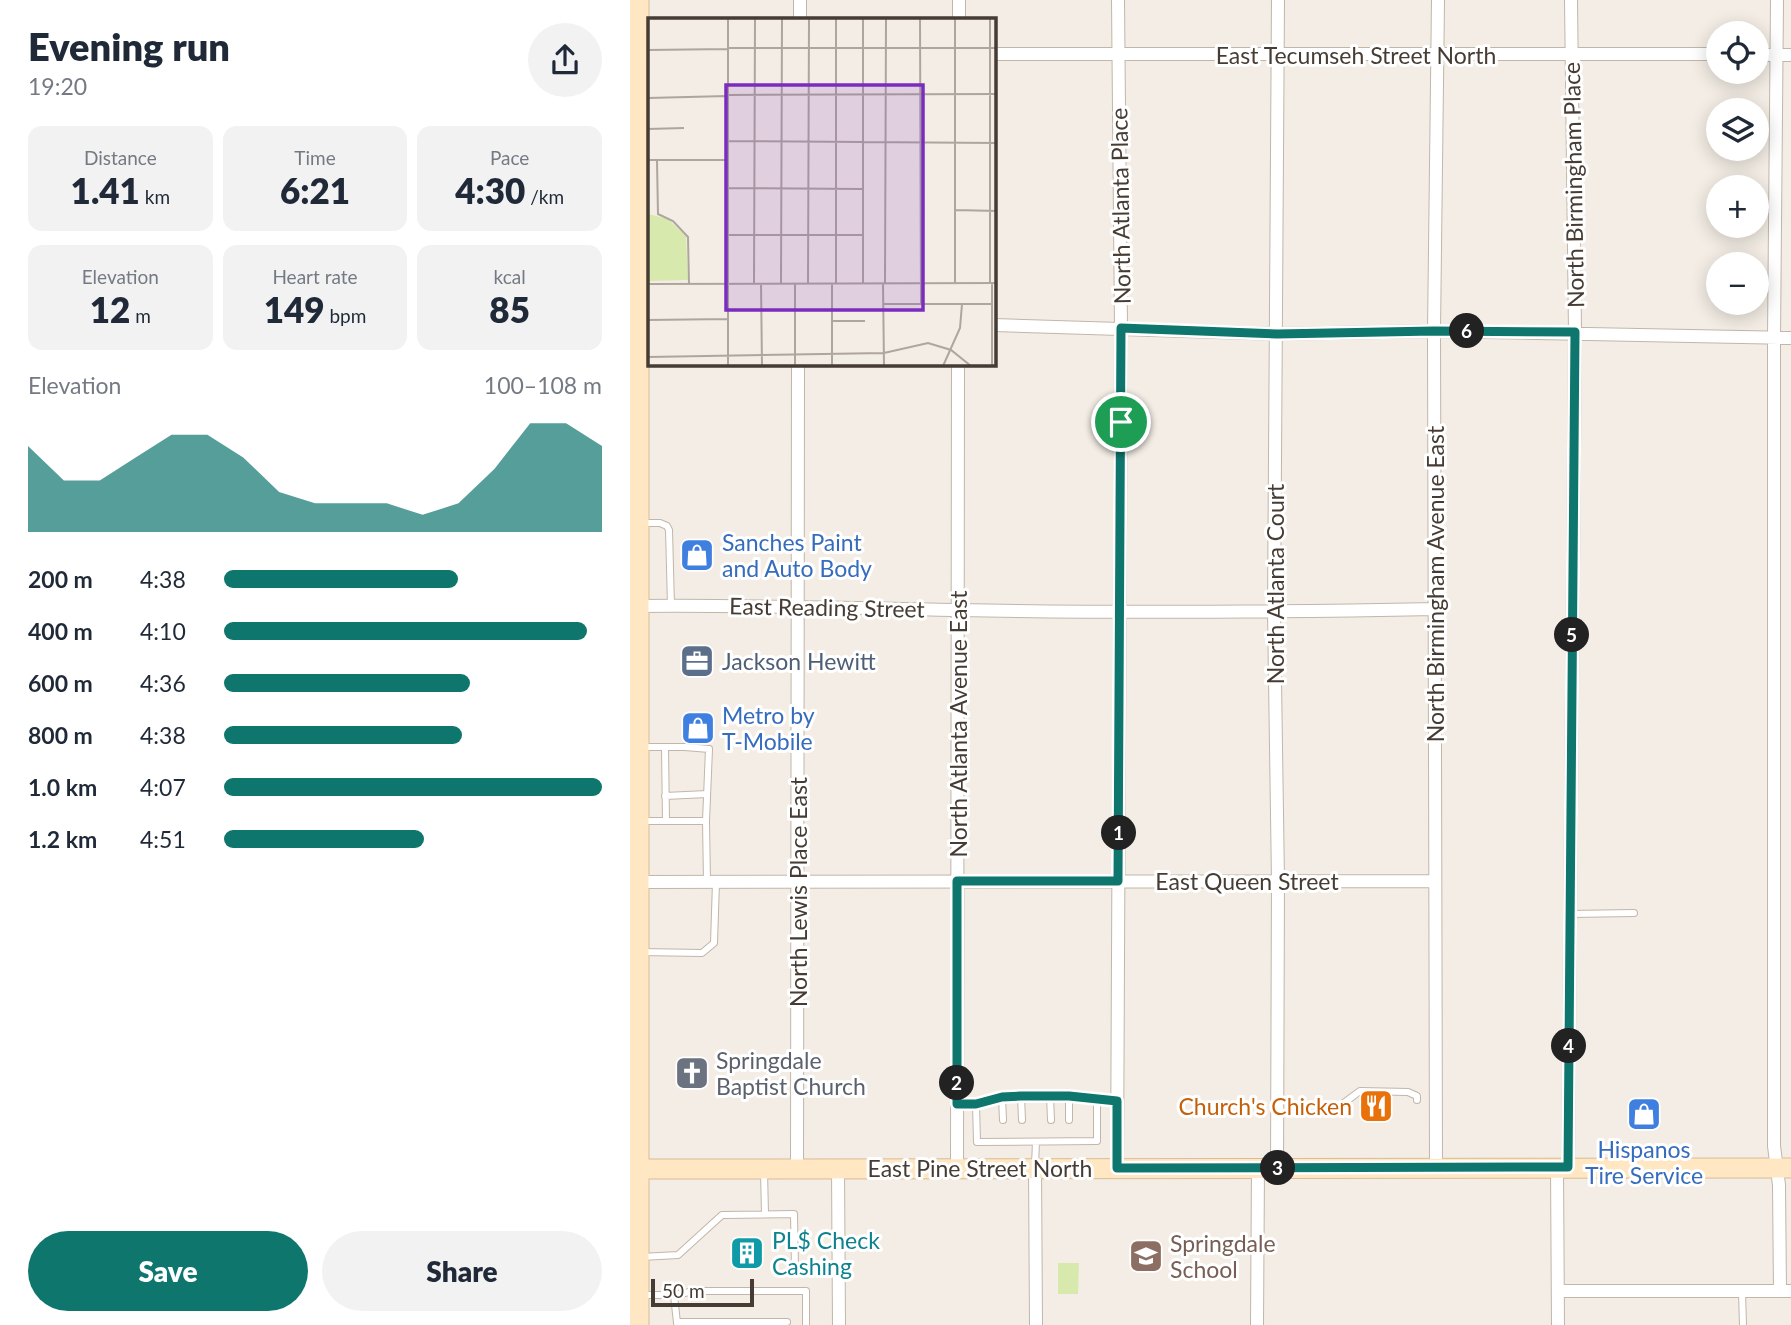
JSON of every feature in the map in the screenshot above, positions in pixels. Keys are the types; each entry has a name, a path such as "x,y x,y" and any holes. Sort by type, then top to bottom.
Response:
{"main road":[{"path":"639,0 634,194 644,329 634,442 639,821 634,882 639,952 634,1053 634,1169 639,1257 639,1325"},
{"name":"East Pine Street North","path":"634,1169 1784,1168"}],"street":[{"path":"800,0 800,18"},
{"path":"959,0 959,18"},
{"name":"North Atlanta Place","path":"1117,1168 1121,328 1118,0"},
{"name":"North Atlanta Court","path":"1268,1168 1278,881 1274,612 1278,0"},
{"name":"North Birmingham Avenue East","path":"1436,1167 1434,331 1438,0"},
{"name":"North Birmingham Place","path":"1558,1325 1570,914 1575,332 1571,0"},
{"path":"1558,1291 1786,1291 1779,1185 1784,1168 1774,1146 1774,338 1777,0"},
{"name":"East Tecumseh Street North","path":"996,54 1706,54"},
{"path":"1769,55 1791,55"},
{"path":"996,325 1277,334 1575,332 1791,338"},
{"name":"North Lewis Place East","path":"797,1168 798,366"},
{"name":"North Atlanta Avenue East","path":"957,366 957,1167"},
{"name":"East Reading Street","path":"636,602 671,606 798,605 958,610 1274,612 1436,609"},
{"name":"East Queen Street","path":"634,882 1435,881"},
{"path":"1035,1167 1036,1325"},
{"path":"838,1168 839,1325"},
{"path":"1257,1325 1268,1168"}],"lane":[{"path":"636,526 660,523 669,530 671,606"},
{"path":"638,747 709,750 706,821 714,943 702,953 639,952"},
{"path":"665,747 666,821"},
{"path":"665,796 707,794"},
{"path":"639,821 706,821"},
{"path":"1570,914 1634,913"},
{"path":"1337,1108 1360,1091 1409,1092 1417,1096 1417,1100"},
{"path":"957,1104 976,1104 1002,1097 1021,1096 1069,1096 1117,1101"},
{"path":"1021,1096 1022,1120"},
{"path":"1051,1096 1051,1120"},
{"path":"1069,1096 1069,1120"},
{"path":"1002,1097 1003,1120"},
{"path":"976,1104 977,1142 1003,1139 1036,1142 1069,1138 1097,1141 1097,1101"},
{"path":"1035,1167 1036,1142"},
{"path":"764,1168 765,1214"},
{"path":"639,1257 678,1255 722,1215 794,1214 795,1270"},
{"path":"639,1295 674,1295 695,1291 806,1291 806,1325"},
{"path":"1742,1291 1744,1325"},
{"path":"674,1295 677,1324 787,1322"}],"green space":[{"path":"1058,1263 1079,1263 1078,1294 1058,1294"}],"place":[{"name":"Sanches Paint and Auto Body","path":"697,555"},
{"name":"Jackson Hewitt","path":"697,661"},
{"name":"Metro by T-Mobile","path":"698,728"},
{"name":"Springdale Baptist Church","path":"692,1073"},
{"name":"Church's Chicken","path":"1376,1106"},
{"name":"Hispanos Tire Service","path":"1644,1114"},
{"name":"PL$ Check Cashing","path":"747,1253"},
{"name":"Springdale School","path":"1146,1256"}],"route":[{"path":"1121,328 1277,334 1575,332 1568,1167 1117,1168 1117,1101 1069,1096 1021,1096 1002,1097 976,1104 957,1104 957,881 1118,881 1121,422 1121,328"}]}
